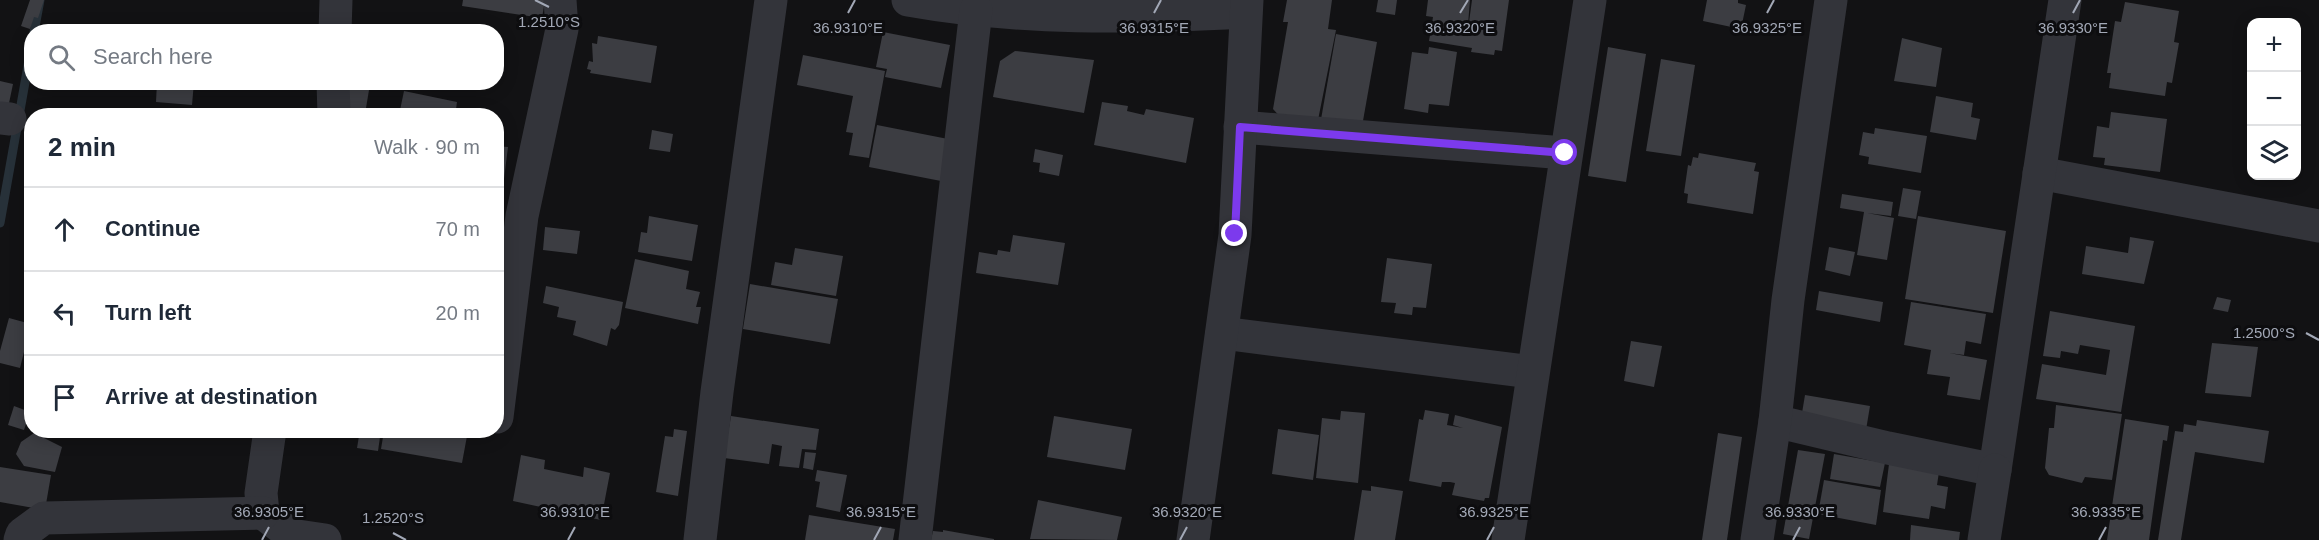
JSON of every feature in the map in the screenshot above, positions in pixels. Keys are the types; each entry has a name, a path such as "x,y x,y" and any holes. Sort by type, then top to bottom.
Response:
{"street":[{"path":"335,24 336,0"},
{"path":"504,361 522,216 562,29 560,0"},
{"path":"700,540 723,346 771,0"},
{"path":"908,0 1118,18 1246,6 1235,234 1193,540"},
{"path":"1508,540 1590,0"},
{"path":"1757,540 1775,421 1788,300 1830,0"},
{"path":"1984,540 2065,0"},
{"path":"915,540 988,7"},
{"path":"333,90 334,108"},
{"path":"1240,127 1565,153"},
{"path":"2039,173 2319,226"},
{"path":"1222,333 1532,372"},
{"path":"1775,421 1995,470"},
{"path":"269,438 261,493 263,513 290,537 325,540"},
{"path":"20,540 22,534 44,518 263,513"}],"building":[{"path":"30,0 44,0 38,18 34,17 32,24 21,26"},
{"path":"463,0 545,0 542,18 462,6"},
{"path":"1287,0 1332,0 1328,29 1336,30 1317,125 1283,120 1273,109 1288,22 1283,22"},
{"path":"1378,0 1397,0 1395,15 1376,12"},
{"path":"1428,0 1470,0 1467,37 1472,0 1509,0 1502,51 1495,50 1494,55 1471,52 1472,48 1429,41 1433,17 1426,16"},
{"path":"1707,0 1738,0 1738,3 1746,5 1741,29 1703,21"},
{"path":"2125,2 2179,11 2174,42 2179,43 2172,83 2167,82 2165,96 2109,88 2111,73 2107,73 2115,21 2121,22"},
{"path":"883,32 950,45 941,88 885,77 887,69 876,67"},
{"path":"1336,34 1377,42 1361,132 1320,125"},
{"path":"598,36 657,46 651,83 590,73 591,70 587,69 589,61 593,62 592,43 597,44"},
{"path":"1902,38 1942,48 1936,87 1894,81"},
{"path":"1429,47 1457,52 1449,106 1429,104 1428,113 1404,109 1412,52 1428,54"},
{"path":"1608,47 1646,54 1626,182 1588,176"},
{"path":"1015,51 1094,60 1084,113 993,97 1000,61"},
{"path":"803,55 885,71 869,158 849,155 853,133 846,132 853,96 797,85"},
{"path":"1661,59 1695,65 1681,156 1646,151"},
{"path":"0,81 13,84 8,108 0,106"},
{"path":"157,90 193,90 192,105 156,102"},
{"path":"347,90 369,90 366,108 344,108"},
{"path":"404,91 457,102 456,108 400,108"},
{"path":"1936,96 1973,103 1971,117 1980,119 1976,140 1930,132"},
{"path":"1102,102 1128,106 1127,111 1144,115 1146,109 1194,118 1186,163 1094,145"},
{"path":"2111,112 2167,119 2160,172 2104,165 2105,158 2093,157 2097,126 2109,128"},
{"path":"877,125 948,139 941,181 869,167"},
{"path":"1875,128 1927,136 1921,173 1868,164 1869,157 1859,155 1863,132 1874,134"},
{"path":"652,130 673,134 670,152 649,149"},
{"path":"504,147 508,147 504,179"},
{"path":"1035,149 1063,155 1059,176 1039,172 1040,163 1033,162"},
{"path":"1699,153 1756,163 1754,171 1759,172 1753,214 1687,203 1688,194 1684,193 1688,165 1691,166 1693,157 1698,158"},
{"path":"1903,188 1921,191 1916,219 1898,216"},
{"path":"1842,194 1893,202 1891,216 1867,213 1894,218 1887,260 1857,255 1864,212 1840,208"},
{"path":"649,216 698,225 692,261 638,252 641,232 647,233"},
{"path":"1918,216 2006,231 1993,313 1905,299"},
{"path":"545,227 580,231 577,254 543,250"},
{"path":"1013,235 1065,243 1058,285 976,273 979,252 997,255 998,250 1010,252"},
{"path":"2130,237 2154,241 2144,284 2082,274 2086,246 2128,253"},
{"path":"1829,247 1855,252 1850,276 1825,270"},
{"path":"795,248 843,256 836,296 771,285 775,262 792,265"},
{"path":"1387,258 1432,264 1426,308 1413,307 1412,315 1394,313 1396,303 1381,302"},
{"path":"635,259 689,271 686,289 700,292 696,307 701,307 698,324 625,308"},
{"path":"750,284 838,299 830,344 743,329"},
{"path":"546,286 623,302 619,325 615,330 611,328 607,346 573,335 576,321 557,317 559,307 543,303"},
{"path":"1819,291 1883,302 1880,322 1816,310"},
{"path":"2217,297 2231,300 2228,312 2213,309"},
{"path":"1911,302 1986,314 1981,344 1966,341 1964,355 1949,353 1987,360 1980,400 1947,395 1950,377 1927,374 1931,350 1904,345"},
{"path":"2050,311 2135,326 2121,412 2036,399 2042,364 2106,375 2110,350 2080,345 2078,354 2061,351 2060,358 2043,356"},
{"path":"9,318 24,322 24,352 20,368 0,363 0,351"},
{"path":"1631,341 1662,346 1654,387 1624,381"},
{"path":"2212,343 2258,347 2251,397 2205,393"},
{"path":"1805,395 1870,406 1865,436 1800,425"},
{"path":"2056,405 2122,414 2112,480 2085,477 2082,483 2049,475 2045,468 2049,428 2054,428"},
{"path":"14,406 24,410 24,430 8,425"},
{"path":"1425,410 1449,414 1447,425 1463,428 1453,425 1455,415 1502,427 1489,498 1485,498 1484,501 1452,495 1455,483 1442,482 1441,487 1409,481 1419,419 1423,420"},
{"path":"1341,411 1365,413 1358,483 1316,478 1322,418 1340,420"},
{"path":"731,416 819,429 816,450 802,449 799,468 779,466 782,446 772,444 769,464 724,458"},
{"path":"1054,416 1132,429 1125,470 1047,457"},
{"path":"2125,419 2169,426 2167,441 2163,440 2149,540 2107,540"},
{"path":"2197,420 2269,431 2264,463 2195,452 2181,540 2158,540 2175,431 2183,432 2184,424 2196,426"},
{"path":"674,429 687,431 678,496 656,492 665,436 673,437"},
{"path":"1278,429 1319,435 1313,480 1272,474"},
{"path":"1718,433 1742,437 1727,540 1702,540"},
{"path":"27,438 44,438 62,447 55,472 24,466 16,454 21,442"},
{"path":"359,438 380,438 378,451 357,448"},
{"path":"383,438 467,438 462,463 381,449"},
{"path":"1798,450 1825,454 1809,539 1783,534"},
{"path":"805,452 816,453 813,470 803,468"},
{"path":"1834,454 1885,463 1880,487 1830,479"},
{"path":"521,455 545,460 544,469 583,477 584,467 610,473 601,520 513,501"},
{"path":"1889,464 1939,472 1937,485 1948,487 1945,509 1931,506 1929,519 1883,512"},
{"path":"0,467 51,475 45,510 0,502"},
{"path":"817,470 847,475 840,512 816,507 820,482 815,481"},
{"path":"1824,480 1881,490 1876,525 1818,514"},
{"path":"1371,486 1403,491 1395,540 1354,540 1362,490 1371,491"},
{"path":"1038,500 1122,517 1117,540 1030,539"},
{"path":"809,515 895,529 893,540 805,540"},
{"path":"1911,525 1960,532 1959,540 1910,540"},
{"path":"943,530 994,540 931,540 933,531 943,532"}],"waterway":[{"path":"36,24 40,0"},
{"path":"0,223 24,88"}],"route":[{"path":"1235,234 1240,127 1565,153"}]}
